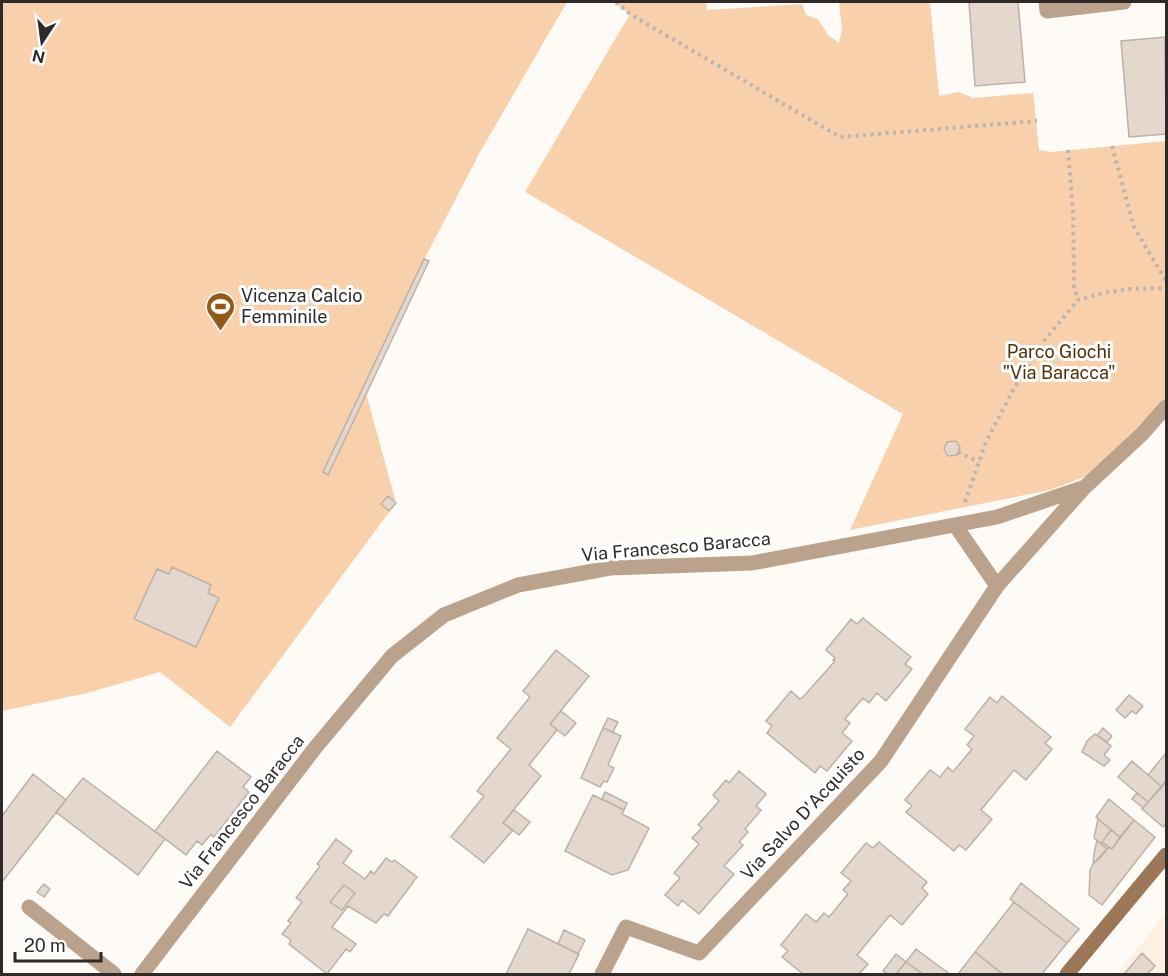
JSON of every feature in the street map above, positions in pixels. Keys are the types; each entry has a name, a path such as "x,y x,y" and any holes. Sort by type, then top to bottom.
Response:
{"main road":[{"path":"1067,975 1167,855"}],"street":[{"path":"1046,2 1047,11 1124,2"},
{"name":"Via Francesco Baracca","path":"142,975 315,748 392,656 444,615 518,585 610,568 752,563 997,517 1085,487 1143,434 1167,407"},
{"path":"955,525 997,586 1085,487"},
{"name":"Via Salvo D'Acquisto","path":"602,975 626,927 699,953 881,761 997,586"},
{"path":"29,907 114,975"}],"path":[{"path":"616,2 630,14 840,137 1037,121"},
{"path":"1112,146 1134,227 1167,281"},
{"path":"1068,150 1073,212 1074,286 1078,300"},
{"path":"955,525 986,442 1012,392 1043,342 1078,300 1130,289 1167,288"},
{"path":"958,452 979,462"}],"shaded area":[{"path":"1166,913 1166,974 1117,974 1139,947"}],"green space":[{"name":"Vicenza Calcio Femminile","path":"2,2 567,2 480,152 425,258 429,261 366,393 396,503 230,727 160,672 87,693 2,711"},
{"name":"Parco Giochi \"Via Baracca\"","path":"613,2 706,2 707,10 802,4 806,15 818,19 828,35 839,43 842,30 839,2 930,2 939,96 959,92 973,98 1033,93 1039,150 1051,152 1166,141 1166,400 1089,475 1050,490 850,530 903,414 525,192 630,14"}],"building":[{"path":"969,2 1018,2 1025,82 975,86"},
{"path":"1165,37 1166,134 1129,137 1121,41"},
{"path":"424,259 429,261 328,475 323,472"},
{"path":"956,441 960,447 957,455 948,456 944,449 947,442"},
{"path":"388,496 396,503 389,511 381,504"},
{"path":"172,567 211,585 208,593 219,598 196,647 134,619 157,569 169,574"},
{"path":"863,618 911,657 905,664 912,669 886,701 877,693 869,703 863,698 845,719 850,723 842,733 852,741 827,771 820,766 815,773 767,733 772,726 766,721 791,691 800,699 803,697 835,661 833,660 835,658 826,650 851,619 857,624"},
{"path":"556,650 589,676 550,724 557,730 529,765 541,776 503,823 513,830 484,863 451,837 484,796 477,791 511,749 497,738 530,697 523,691"},
{"path":"1129,695 1143,706 1136,714 1132,711 1125,718 1116,710"},
{"path":"1002,696 1051,737 1045,743 1052,749 1026,780 1014,770 981,810 992,819 966,850 959,845 954,851 906,812 912,806 905,800 930,770 940,777 948,767 953,772 972,749 967,745 974,736 965,729 990,697 997,703"},
{"path":"561,711 576,723 565,736 550,724"},
{"path":"608,718 618,722 613,732 603,728"},
{"path":"603,728 621,736 608,765 614,768 607,782 604,781 600,787 581,778"},
{"path":"1103,728 1112,736 1107,742 1097,735"},
{"path":"1095,734 1111,746 1104,755 1110,760 1104,766 1082,752 1087,741"},
{"path":"217,751 251,777 243,787 249,792 214,837 211,834 202,845 197,841 186,855 155,831"},
{"path":"1166,753 1166,781 1162,787 1148,775"},
{"path":"1132,761 1162,787 1148,802 1118,777"},
{"path":"739,771 766,794 756,806 761,810 745,829 748,832 739,842 743,845 724,866 734,874 699,914 682,900 678,906 665,895 680,878 674,873 699,844 692,838 702,828 698,825 719,801 713,795 726,780 729,783"},
{"path":"33,774 66,800 2,882 2,816"},
{"path":"83,778 165,839 138,875 56,812"},
{"path":"1166,781 1166,823 1163,827 1142,809"},
{"path":"605,792 627,803 624,810 602,799"},
{"path":"1137,793 1148,802 1143,808 1132,799"},
{"path":"593,795 624,810 622,814 649,828 628,870 612,875 565,851"},
{"path":"1109,799 1134,820 1120,837 1096,817"},
{"path":"514,810 530,822 519,835 503,823"},
{"path":"1098,819 1111,830 1102,842 1109,847 1107,849 1094,838"},
{"path":"1134,820 1155,837 1102,905 1089,895 1090,870 1094,862 1109,847 1112,849"},
{"path":"1111,830 1120,837 1112,849 1102,842"},
{"path":"336,839 352,851 343,863 365,879 371,871 374,874 386,858 392,862 394,860 417,877 388,916 384,914 376,923 348,906 332,927 356,944 350,952 346,949 327,974 289,944 291,940 282,934 291,923 288,921 302,902 296,898 320,866 317,864"},
{"path":"1097,840 1107,849 1093,864 1094,854"},
{"path":"879,842 927,882 922,888 928,894 902,925 890,915 857,955 868,964 859,974 803,974 782,957 788,951 781,945 806,914 816,922 824,913 829,917 848,894 843,890 851,881 841,873 866,843 873,848"},
{"path":"1021,883 1079,929 1067,943 1010,899"},
{"path":"44,884 50,889 44,897 37,892"},
{"path":"344,885 355,893 342,910 330,902"},
{"path":"1014,902 1067,943 1042,974 1003,974 975,952"},
{"path":"528,929 579,954 569,974 506,974"},
{"path":"564,930 585,940 578,954 558,944"},
{"path":"916,949 950,974 923,974 906,962"},
{"path":"975,952 1002,974 958,974"},
{"path":"1142,953 1155,966 1147,974 1124,974"},
{"path":"896,954 906,962 896,974 888,974 883,971"},
{"path":"906,962 923,974 896,974"}],"place":[{"name":"Vicenza Calcio Femminile","path":"220,332"}]}
